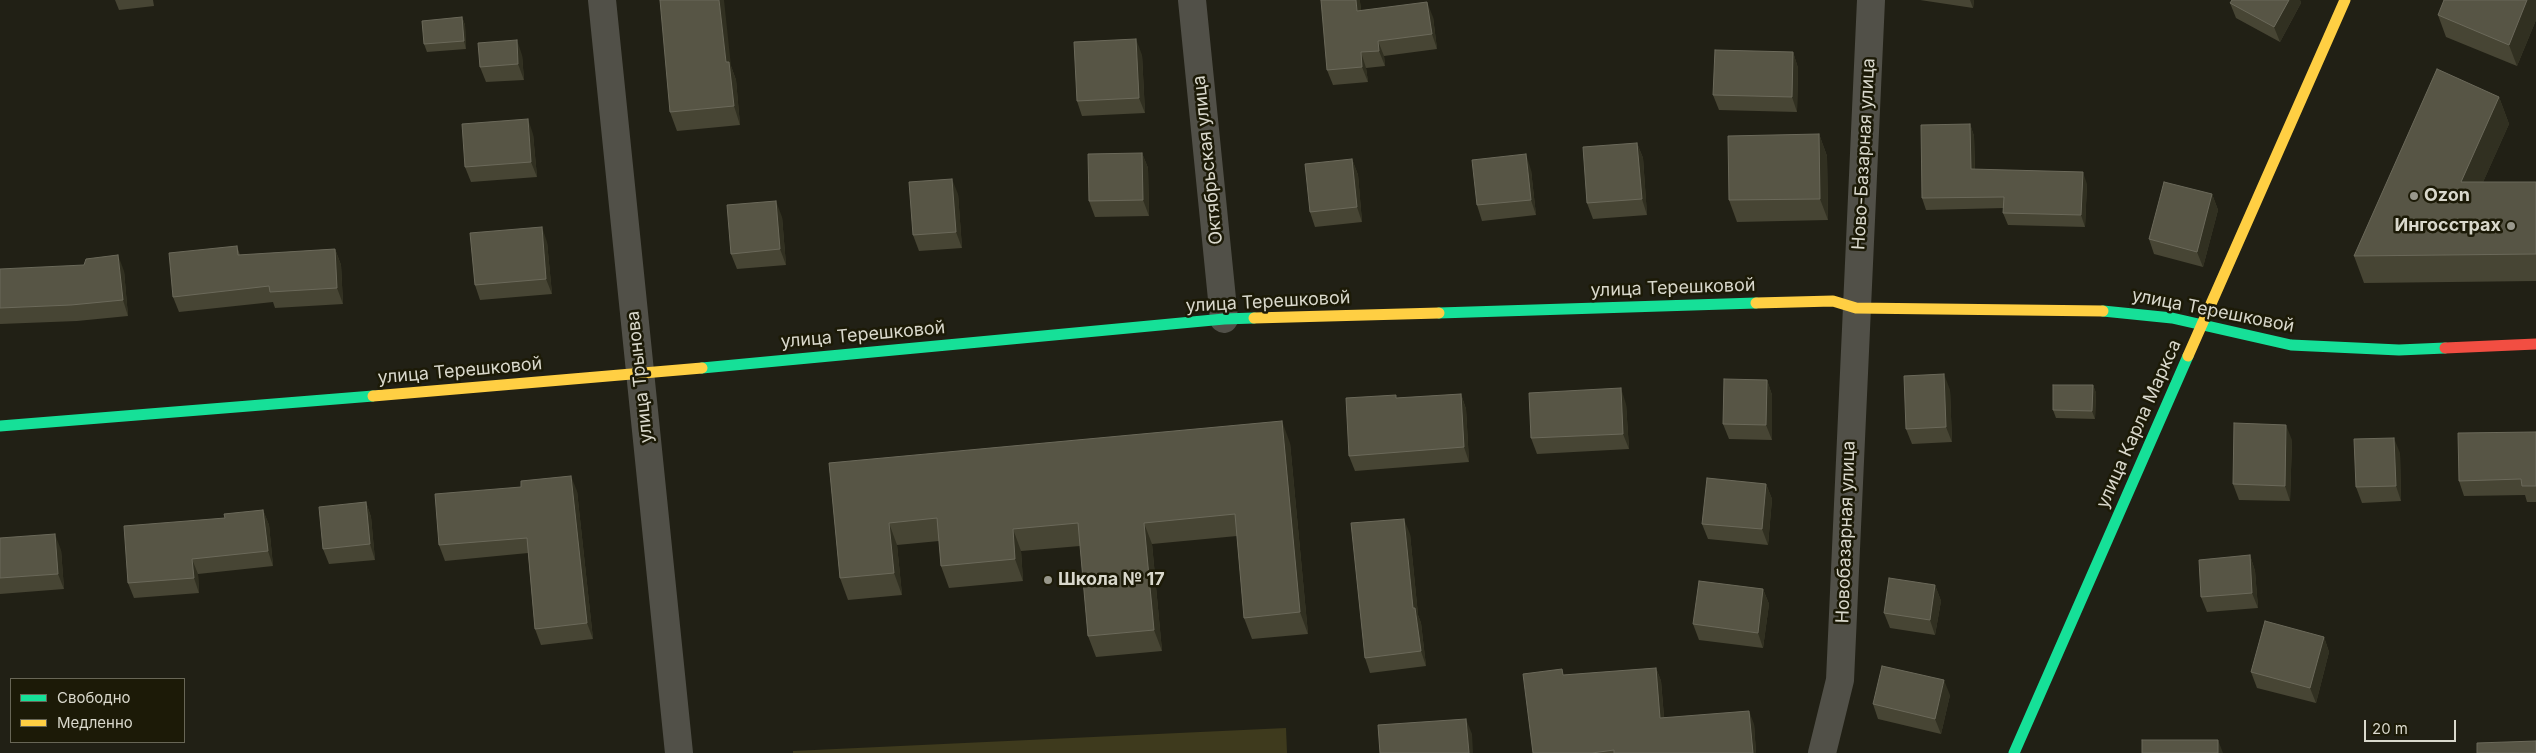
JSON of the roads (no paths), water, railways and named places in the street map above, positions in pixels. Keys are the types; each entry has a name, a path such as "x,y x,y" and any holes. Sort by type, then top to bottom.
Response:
{"street":[{"name":"улица Трынова","path":"602,0 679,753"},
{"name":"Октябрьская улица","path":"1192,0 1224,319"},
{"name":"Ново-Базарная улица","path":"1856,308 1872,0"},
{"name":"улица Карла Маркса","path":"2014,753 2345,0"},
{"name":"улица Терешковой","path":"0,426 640,374 1224,319 1833,301 1856,308 2122,311 2172,318 2291,345 2399,350 2536,344"},
{"name":"Новобазарная улица","path":"1822,753 1840,680 1856,308"}],"place":[{"name":"Ozon","path":"2414,196"},
{"name":"Ингосстрах","path":"2511,226"},
{"name":"Школа № 17","path":"1048,580"}]}
